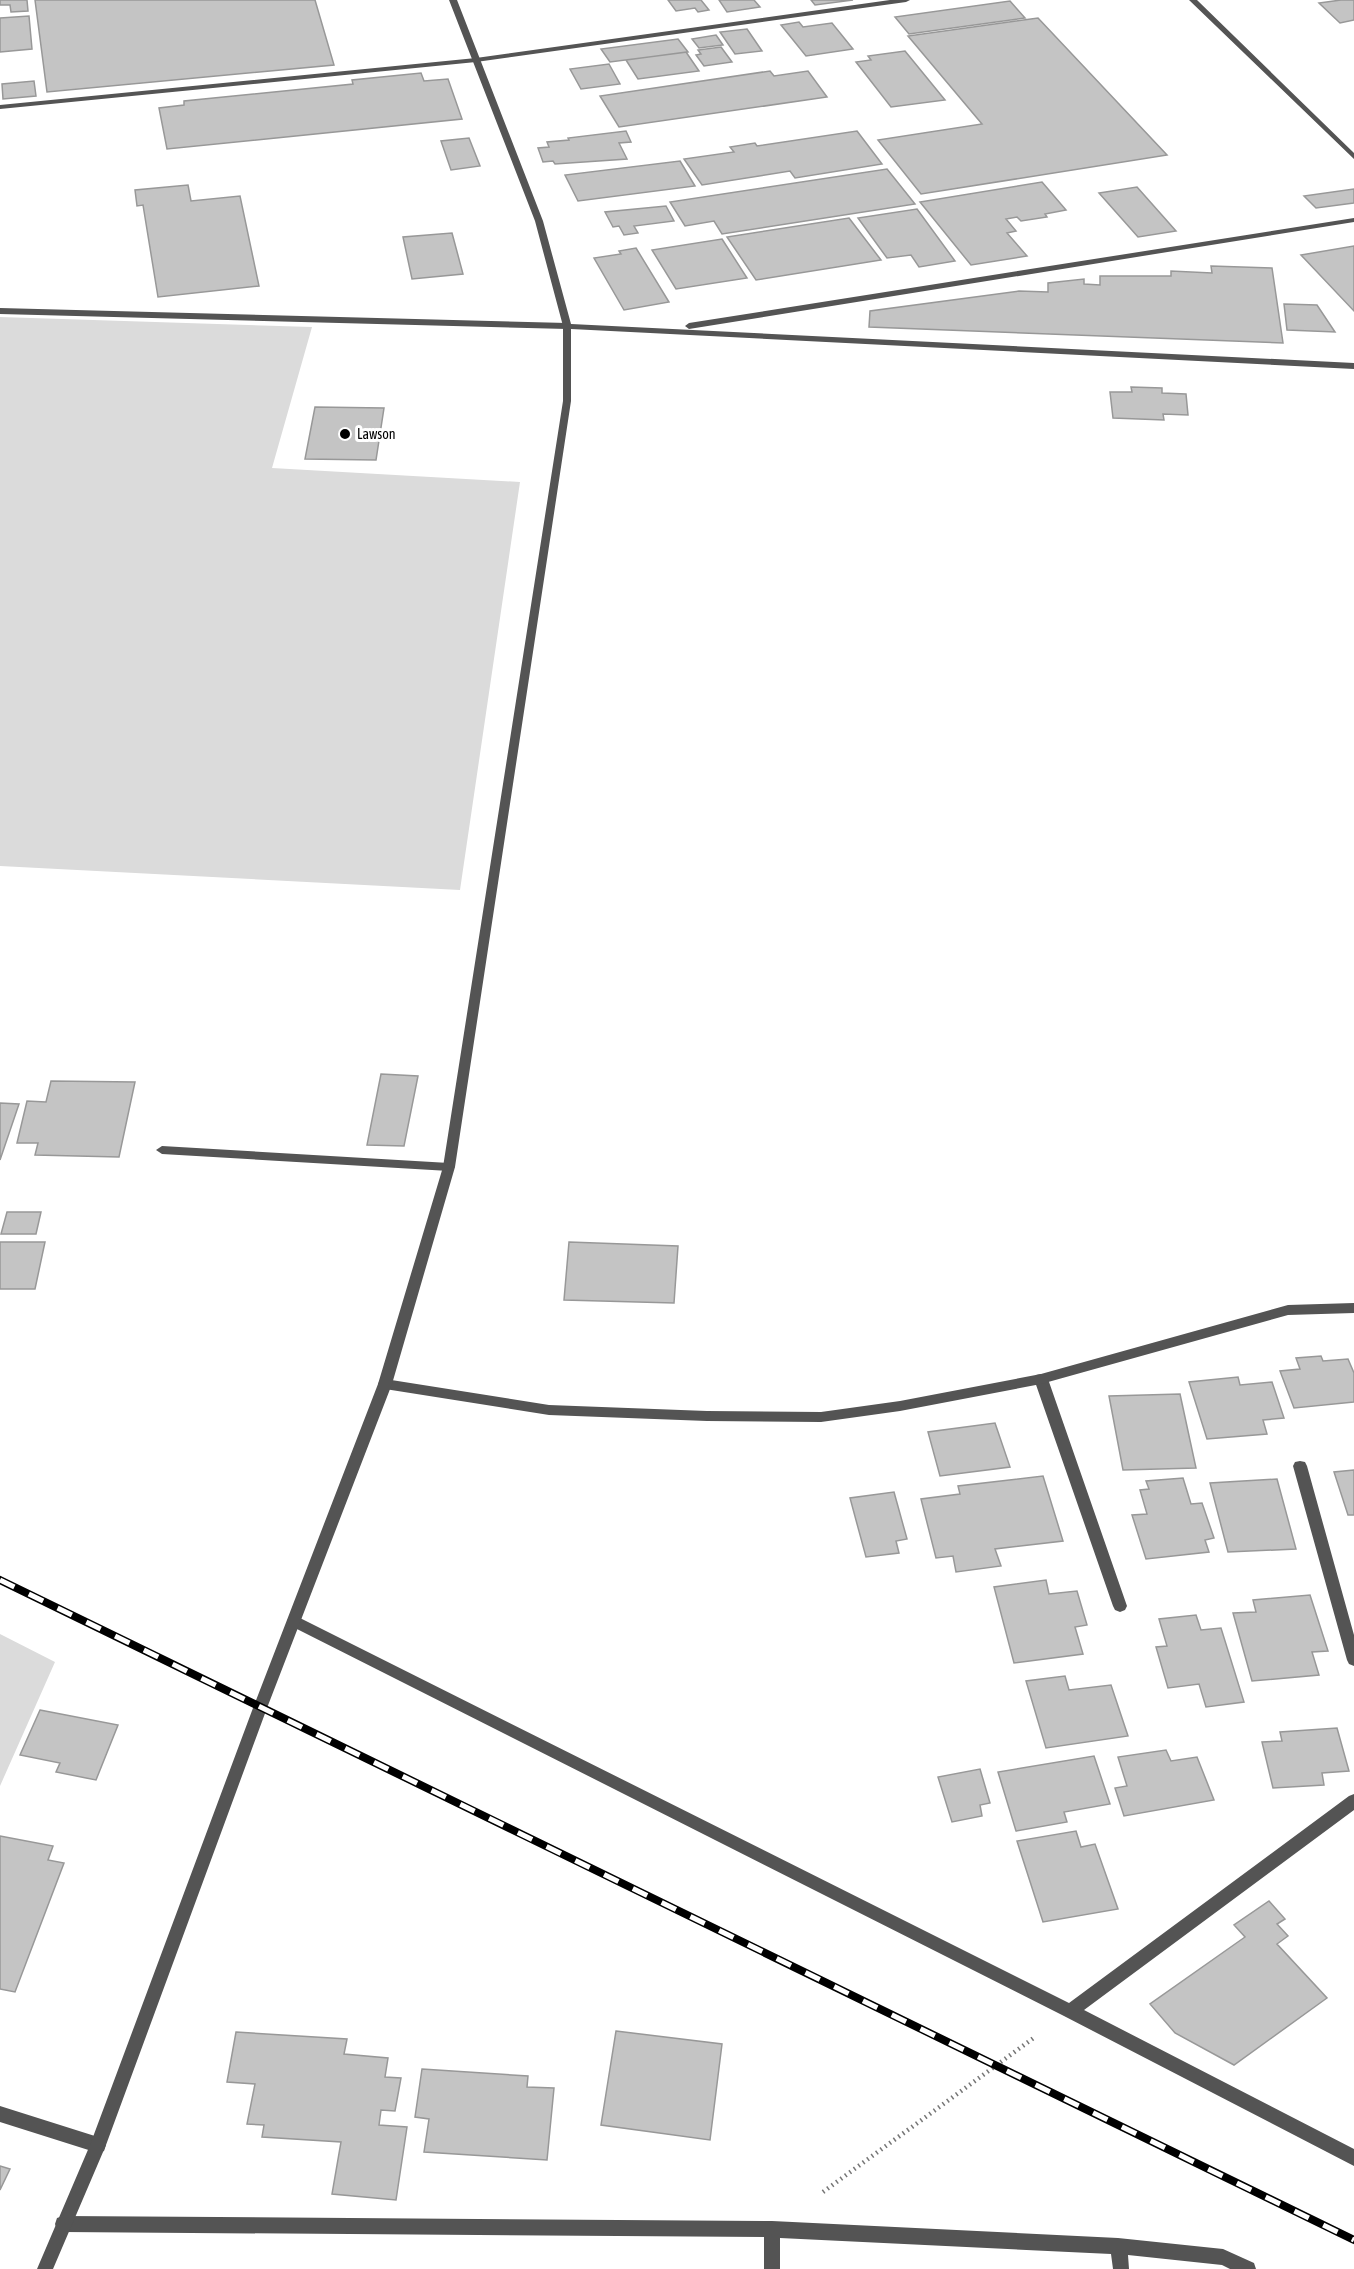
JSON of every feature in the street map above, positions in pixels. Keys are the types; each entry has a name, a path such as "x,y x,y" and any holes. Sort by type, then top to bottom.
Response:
{"street":[{"path":"45,2269 98,2145 385,1384 449,1167 567,400 567,326 539,221 453,0"},
{"path":"0,106 476,60 906,0"},
{"path":"1193,0 1354,157"},
{"path":"664,330 1354,220"},
{"path":"0,311 567,326 1354,366"},
{"path":"162,1150 449,1167"},
{"path":"385,1384 549,1410 707,1416 821,1417 900,1406 1041,1379 1288,1310 1354,1308"},
{"path":"1041,1379 1120,1606"},
{"path":"1300,1466 1354,1660"},
{"path":"294,1621 1070,2011 1354,2158"},
{"path":"1070,2011 1354,1801"},
{"path":"0,2114 98,2145"},
{"path":"63,2224 772,2229 1118,2246 1223,2258 1248,2269"},
{"path":"772,2229 772,2269"},
{"path":"1118,2246 1121,2269"}],"path":[{"path":"772,2229 1070,2011"}],"shaded area":[{"path":"0,317 312,327 272,468 520,482 460,890 0,866"},
{"path":"0,1634 55,1662 0,1786"}],"building":[{"path":"0,0 27,0 28,11 11,12 10,5 0,5"},
{"path":"35,0 315,0 334,65 47,92"},
{"path":"668,0 701,0 709,10 698,12 695,8 676,11"},
{"path":"719,0 754,0 760,7 727,12"},
{"path":"811,0 853,0 815,5"},
{"path":"1354,0 1354,20 1340,23 1319,3"},
{"path":"1010,1 1025,18 909,34 895,17"},
{"path":"29,16 32,49 0,52 0,18"},
{"path":"1038,18 1167,155 921,194 878,140 982,124 908,36"},
{"path":"799,22 803,27 832,23 853,49 806,56 781,25"},
{"path":"747,29 762,51 735,54 720,32"},
{"path":"716,35 723,45 699,48 692,39"},
{"path":"678,39 688,52 610,62 601,49"},
{"path":"721,47 732,62 704,66 696,55 701,54 698,50"},
{"path":"905,51 945,100 891,107 856,62 871,60 868,56"},
{"path":"686,52 699,71 638,79 626,60"},
{"path":"609,64 620,84 581,89 570,69"},
{"path":"770,71 774,76 808,71 827,97 619,127 600,96"},
{"path":"421,73 424,81 448,79 462,119 167,149 159,108 184,105 184,101 353,84 352,80"},
{"path":"34,81 36,96 3,99 2,84"},
{"path":"626,131 631,142 619,143 627,159 555,164 553,161 543,162 538,148 549,147 547,142"},
{"path":"857,131 882,164 795,178 790,171 702,185 684,159 734,152 730,147 755,143 757,146"},
{"path":"469,138 480,166 451,170 441,141"},
{"path":"680,161 695,186 578,201 565,175"},
{"path":"887,169 915,204 722,234 714,221 685,226 670,202"},
{"path":"1042,182 1066,210 1045,214 1047,217 1021,221 1017,217 1006,219 1016,231 1007,233 1027,256 971,265 920,202"},
{"path":"188,185 191,201 240,196 259,286 158,297 143,205 137,206 135,190"},
{"path":"1137,187 1176,231 1138,237 1099,193"},
{"path":"1354,189 1354,203 1316,208 1304,196"},
{"path":"666,206 674,221 634,226 638,233 624,235 619,226 613,227 605,212"},
{"path":"917,209 955,261 919,267 911,255 887,258 858,218"},
{"path":"849,218 881,260 756,280 727,237"},
{"path":"452,233 463,274 412,279 403,237"},
{"path":"722,239 747,278 676,289 652,250"},
{"path":"1354,246 1354,311 1301,255"},
{"path":"636,248 669,302 624,310 594,258 621,254 619,251"},
{"path":"1211,266 1272,268 1283,343 869,327 870,311 1019,291 1048,292 1048,283 1084,279 1084,284 1100,285 1100,276 1171,276 1171,271 1212,273"},
{"path":"1284,304 1317,305 1335,332 1287,330"},
{"path":"1131,387 1162,388 1162,393 1186,394 1188,415 1163,414 1164,420 1113,418 1110,392 1132,392"},
{"name":"Lawson","path":"315,407 384,408 376,460 305,459"},
{"path":"381,1074 418,1076 404,1146 367,1145"},
{"path":"51,1081 135,1082 119,1157 35,1155 38,1143 17,1143 27,1101 46,1102"},
{"path":"0,1103 19,1104 0,1160"},
{"path":"7,1212 41,1212 36,1234 1,1234"},
{"path":"0,1242 45,1242 35,1289 0,1289"},
{"path":"569,1242 678,1246 674,1303 564,1300"},
{"path":"1321,1356 1323,1361 1348,1359 1354,1373 1354,1402 1294,1408 1280,1371 1300,1369 1296,1358"},
{"path":"1238,1377 1240,1385 1272,1382 1284,1418 1263,1420 1267,1434 1207,1439 1189,1382"},
{"path":"1180,1394 1196,1468 1123,1470 1109,1396"},
{"path":"995,1423 1010,1467 940,1476 928,1432"},
{"path":"1354,1470 1354,1515 1348,1515 1334,1472"},
{"path":"1043,1476 1063,1541 995,1549 1001,1566 956,1572 953,1556 936,1558 921,1499 960,1494 958,1486"},
{"path":"1183,1478 1191,1504 1202,1503 1214,1538 1205,1540 1209,1552 1146,1559 1132,1515 1147,1514 1140,1490 1149,1489 1146,1481"},
{"path":"1277,1479 1296,1549 1228,1552 1210,1483"},
{"path":"894,1492 907,1539 896,1541 899,1553 866,1557 850,1498"},
{"path":"1046,1580 1049,1594 1077,1591 1087,1625 1075,1627 1083,1654 1014,1663 994,1587"},
{"path":"1310,1595 1328,1651 1312,1652 1319,1675 1252,1681 1233,1613 1256,1612 1253,1600"},
{"path":"1196,1615 1201,1630 1221,1628 1244,1702 1206,1707 1199,1684 1168,1688 1156,1647 1167,1646 1159,1619"},
{"path":"1065,1676 1069,1690 1111,1685 1128,1736 1046,1748 1026,1681"},
{"path":"40,1710 118,1725 96,1780 56,1772 60,1763 20,1755"},
{"path":"1337,1728 1349,1771 1322,1773 1324,1785 1273,1788 1262,1742 1282,1741 1280,1732"},
{"path":"1166,1750 1171,1761 1197,1757 1214,1800 1124,1816 1115,1788 1127,1786 1118,1757"},
{"path":"1094,1756 1110,1804 1064,1812 1067,1822 1016,1831 998,1772"},
{"path":"980,1769 990,1803 980,1805 982,1816 952,1822 938,1777"},
{"path":"1076,1831 1081,1847 1095,1844 1118,1909 1043,1922 1017,1841"},
{"path":"0,1836 53,1846 48,1860 64,1863 15,1992 0,1989"},
{"path":"1269,1901 1285,1919 1277,1924 1288,1936 1277,1944 1327,1998 1234,2065 1175,2033 1150,2004 1245,1937 1234,1925"},
{"path":"616,2031 722,2044 710,2140 601,2125"},
{"path":"236,2032 347,2039 344,2054 388,2058 385,2077 401,2078 395,2111 381,2110 379,2125 407,2127 396,2200 332,2194 341,2142 262,2137 264,2125 247,2124 255,2084 227,2082"},
{"path":"422,2069 528,2076 527,2087 554,2088 547,2160 424,2152 429,2119 415,2117"},
{"path":"0,2166 10,2169 0,2190"}],"railway":[{"path":"0,1580 1354,2240"}],"place":[{"name":"Lawson","path":"345,434"}]}
